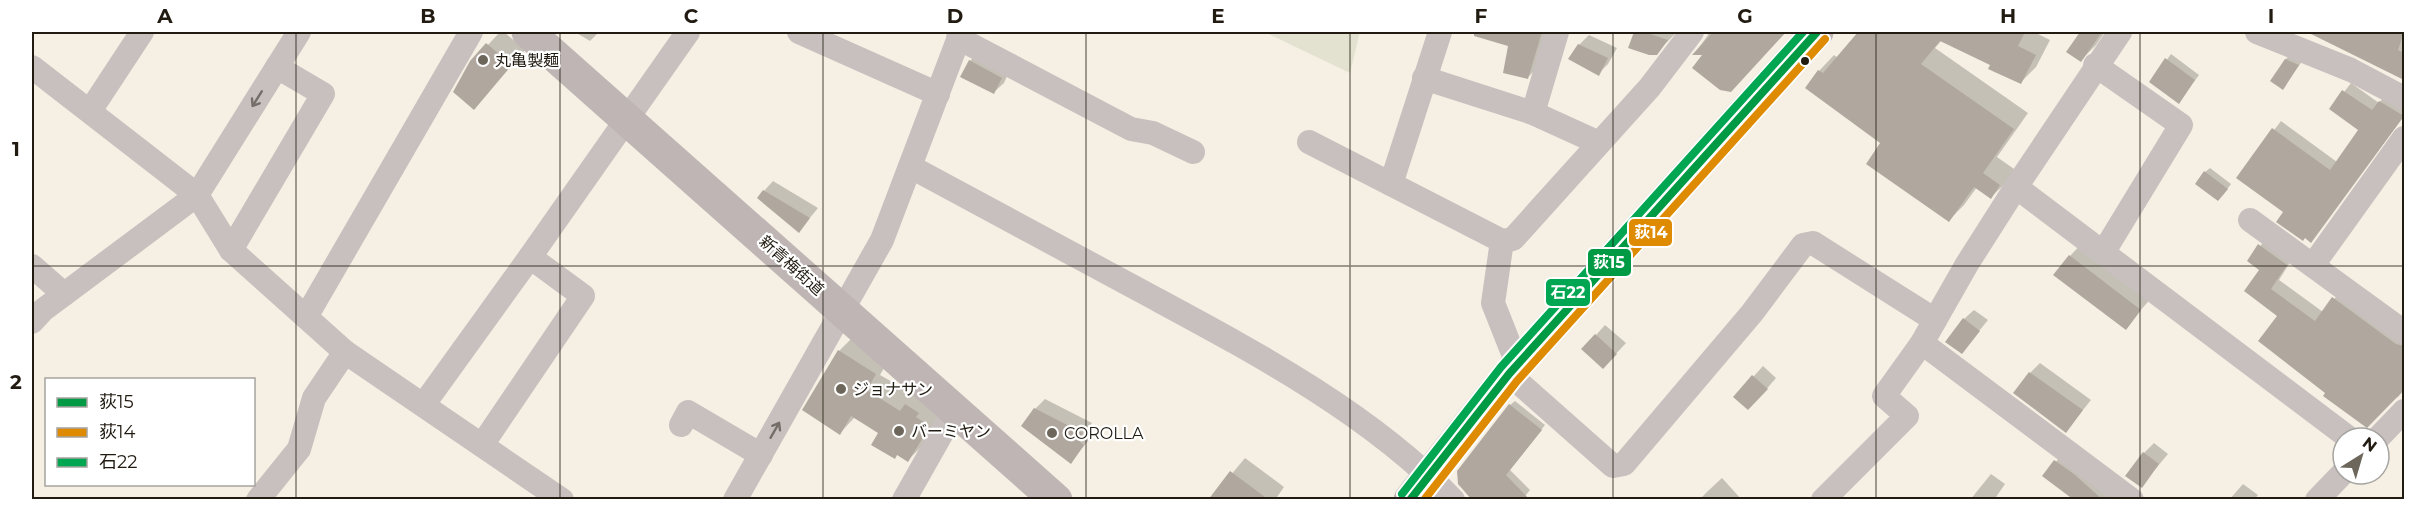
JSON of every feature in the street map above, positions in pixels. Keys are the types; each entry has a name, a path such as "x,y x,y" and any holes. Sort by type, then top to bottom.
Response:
{"main road":[{"name":"新青梅街道","path":"528,32 956,408 1056,500"},
{"path":"1419,487 1514,370 1817,32"}],"street":[{"path":"90,111 142,32"},
{"path":"32,322 43,310 197,195 299,32"},
{"path":"306,317 471,32"},
{"path":"424,404 688,32"},
{"path":"799,32 938,94"},
{"path":"1391,184 1440,32"},
{"path":"1533,113 1557,32"},
{"path":"1309,142 1502,241 1513,239 1650,87 1692,32"},
{"path":"1823,500 1907,416 1884,396 1922,343 1967,264 2016,187 2095,65 2120,32"},
{"path":"2257,32 2351,70 2394,90 2404,98"},
{"path":"735,500 844,311 882,240 912,167 959,35 1131,129 1153,133 1194,152"},
{"path":"2095,65 2181,125 2103,253"},
{"path":"32,67 197,195 231,250 345,352 562,500"},
{"path":"231,250 323,94 277,67"},
{"path":"1424,78 1533,113 1599,143"},
{"path":"2313,265 2404,138"},
{"path":"912,167 1275,366 1342,408 1419,487 1452,500"},
{"path":"2016,187 2333,426"},
{"path":"2250,220 2404,332"},
{"path":"1502,241 1493,303 1514,370 1614,466 1624,464 1752,313 1803,245 1813,243 1935,320"},
{"path":"482,445 583,296 530,257"},
{"path":"32,266 64,294"},
{"path":"1922,343 2132,500"},
{"path":"258,500 299,449 314,398 345,352"},
{"path":"904,500 956,408"},
{"path":"2390,426 2404,411"},
{"path":"681,425 688,412 760,455"},
{"path":"2317,500 2331,485"}],"green space":[{"path":"1264,32 1360,32 1350,73"}],"building":[{"path":"1474,32 1542,32 1528,79 1503,73 1508,46 1474,36"},
{"path":"1634,32 1644,32 1668,40 1657,55 1649,55 1628,48"},
{"path":"1713,32 1786,32 1731,92 1720,90 1692,68 1702,55 1692,55"},
{"path":"1858,32 2025,32 2018,46 2036,55 2021,84 1988,69 1990,65 1940,41 1921,64 2014,129 1983,173 2000,185 1991,199 1974,187 1949,222 1866,164 1880,143 1805,88 1818,70 1823,73"},
{"path":"2080,32 2102,32 2081,62 2066,52"},
{"path":"2307,32 2404,32 2398,50 2404,53 2404,80"},
{"path":"486,43 512,65 474,110 453,92 470,61"},
{"path":"1578,44 1608,58 1599,76 1568,59"},
{"path":"2165,58 2195,80 2179,104 2149,82"},
{"path":"2285,59 2299,65 2283,90 2270,81"},
{"path":"969,60 1002,78 994,94 960,77"},
{"path":"2342,90 2372,110 2379,101 2404,116 2311,243 2305,238 2303,241 2276,222 2283,212 2236,178 2272,128 2330,170 2358,130 2329,109"},
{"path":"2204,171 2228,189 2218,201 2195,184"},
{"path":"763,190 810,218 799,233 757,198"},
{"path":"2258,244 2287,265 2271,289 2315,321 2332,297 2396,344 2404,346 2404,390 2369,426 2364,426 2323,396 2325,393 2258,341 2277,316 2244,291 2259,270 2247,261"},
{"path":"2069,255 2141,310 2126,330 2053,275"},
{"path":"1963,318 1980,331 1962,354 1945,342"},
{"path":"1595,334 1617,354 1603,369 1581,349"},
{"path":"838,350 876,374 867,390 900,411 905,404 919,413 916,417 930,426 908,462 897,455 895,459 871,445 878,433 851,416 840,435 802,410"},
{"path":"2029,372 2083,410 2066,433 2013,393"},
{"path":"1752,375 1768,389 1748,410 1733,397"},
{"path":"1509,404 1542,430 1506,475 1530,500 1472,500 1458,484 1457,471"},
{"path":"1034,408 1083,433 1078,440 1084,445 1071,464 1021,426"},
{"path":"2143,452 2159,464 2142,488 2125,476"},
{"path":"2054,460 2074,474 2103,500 2074,500 2042,476"},
{"path":"1230,471 1269,500 1208,500"}],"transit line":[{"name":"石22","path":"1402,494 1501,367 1803,32"},
{"name":"荻15","path":"1410,500 1509,374 1817,32"},
{"name":"荻14","path":"1424,500 1517,381 1825,39"}],"place":[{"name":"丸亀製麺","path":"483,60"},
{"name":"ジョナサン","path":"841,389"},
{"name":"バーミヤン","path":"899,431"},
{"name":"COROLLA","path":"1052,433"}]}
